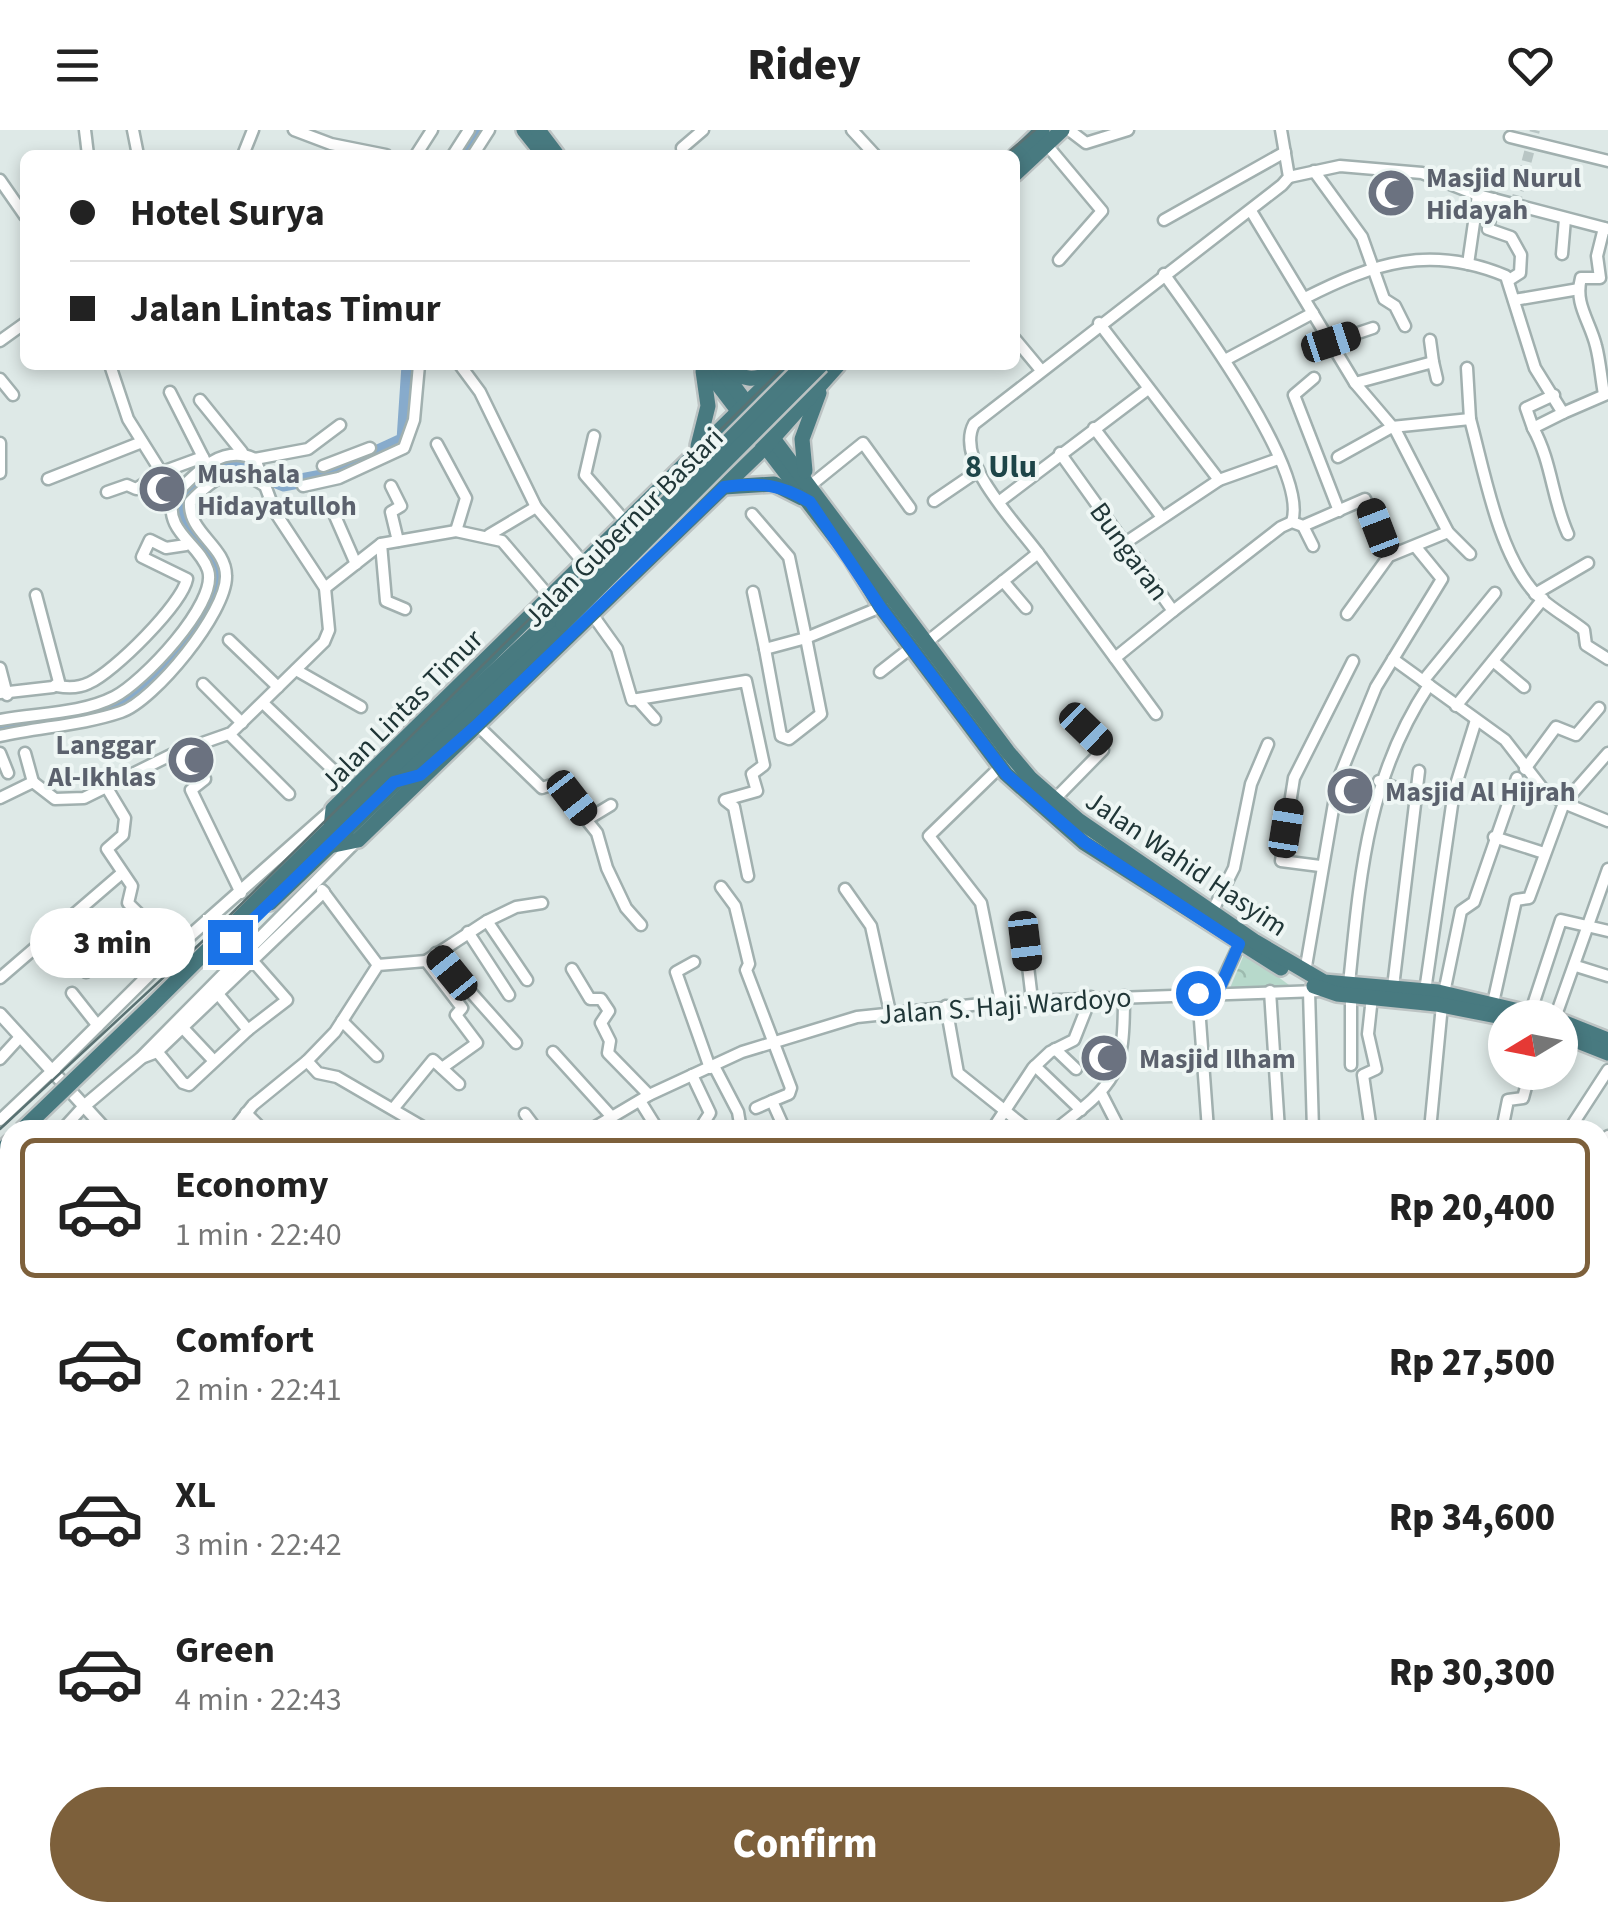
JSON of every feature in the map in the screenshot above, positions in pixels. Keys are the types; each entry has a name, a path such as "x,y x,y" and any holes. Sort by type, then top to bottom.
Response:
{"highway":[{"path":"524,130 540,150"},
{"path":"538,130 554,150"},
{"path":"1020,153 1044,137 1065,130"},
{"path":"1020,168 1044,137"},
{"path":"697,450 708,406 703,370"},
{"path":"707,370 742,406"},
{"path":"723,370 742,406"},
{"path":"728,370 742,378 755,379 775,370"},
{"path":"742,406 779,370"},
{"path":"783,370 788,392 806,400"},
{"name":"Jalan Gubernur Bastari","path":"329,846 391,769 474,707 799,370"},
{"name":"Jalan Gubernur Bastari","path":"331,828 478,676 559,619 827,370"},
{"path":"329,846 358,840 420,775 498,705 770,441 828,370"},
{"path":"810,484 802,439 828,370"},
{"name":"Jalan Wahid Hasyim","path":"742,406 810,484 1000,766 1043,811 1084,842 1242,939 1316,991 1393,987 1425,991 1488,1012"},
{"name":"Jalan Lintas Timur","path":"478,676 548,595 742,406"},
{"name":"Jalan Wahid Hasyim","path":"770,441 881,608 919,645 1053,801 1212,912 1242,939 1324,982 1372,997 1488,1002"},
{"path":"675,470 696,478 704,506"},
{"path":"724,487 774,484 810,502"},
{"path":"474,707 498,705"},
{"path":"391,769 420,775"},
{"name":"Jalan Lintas Timur","path":"46,1120 331,828 333,808 353,790 391,769"},
{"name":"Jalan Lintas Timur","path":"33,1120 329,846"},
{"name":"Jalan Wahid Hasyim","path":"1578,1028 1608,1040"},
{"path":"1578,1041 1608,1052"}],"street":[{"path":"294,130 330,144 361,150"},
{"path":"682,150 703,130"},
{"path":"852,130 869,150"},
{"path":"1065,130 1086,143 1128,130"},
{"path":"1281,130 1289,176"},
{"path":"1044,137 1102,211 1059,260"},
{"path":"1510,137 1608,160"},
{"path":"1164,220 1285,152"},
{"path":"1156,714 978,471 968,448 974,424 1040,368 1251,211 1289,176 1361,166 1422,174 1494,200 1606,228 1600,278 1581,278 1579,289 1581,310 1604,369 1606,394 1533,428"},
{"path":"1314,172 1362,237 1384,299 1394,306 1405,326"},
{"path":"0,180 20,206"},
{"path":"1468,264 1478,195"},
{"path":"1494,200 1488,228 1512,237 1513,247 1522,255 1520,273 1509,280"},
{"path":"1251,211 1355,383 1392,427 1448,532 1470,554"},
{"path":"1562,254 1565,220"},
{"path":"1304,298 1375,265 1431,259 1468,264 1509,280"},
{"path":"1164,274 1261,419 1294,501 1297,524 1313,546"},
{"path":"1509,280 1534,368 1554,395 1562,414"},
{"path":"1514,300 1579,289"},
{"path":"1225,360 1313,313"},
{"path":"1099,323 1219,480"},
{"path":"1331,342 1373,328"},
{"path":"1592,334 1608,333"},
{"path":"1430,340 1437,379"},
{"path":"1020,345 1040,368"},
{"path":"1355,383 1433,362"},
{"path":"1468,368 1470,419 1500,525 1539,596 1584,630 1586,645 1608,658"},
{"path":"111,370 122,406 175,494"},
{"path":"322,466 398,452 408,441 418,370"},
{"path":"464,370 480,392 536,507 582,561"},
{"path":"1314,378 1294,394 1338,511"},
{"path":"0,379 13,395"},
{"path":"1000,501 1148,389"},
{"path":"170,392 205,461"},
{"path":"1554,395 1525,410 1549,460 1559,513 1568,534"},
{"path":"25,753 33,782 58,800 84,798 177,752 229,734 327,636 325,588 300,556 261,482 255,462 242,453 200,400"},
{"path":"1338,457 1392,427 1470,419"},
{"path":"255,462 308,449 340,425"},
{"path":"1094,428 1162,516"},
{"path":"594,436 586,474 624,520"},
{"path":"48,479 142,442"},
{"path":"0,443 0,472"},
{"path":"810,484 862,443 910,508"},
{"path":"437,444 466,498 456,531"},
{"path":"303,486 370,448"},
{"path":"107,492 130,485 134,490 162,472 228,453 242,453"},
{"name":"Bungaran","path":"1060,453 1173,611 1115,658"},
{"path":"1124,543 1219,480 1278,459"},
{"path":"205,461 175,494 172,512 186,545 206,566 215,592"},
{"path":"934,501 978,471"},
{"path":"0,736 125,702 200,638 225,567 195,524 190,502 225,474 242,472 261,482"},
{"path":"391,486 401,506 391,512 398,541"},
{"path":"1173,611 1297,524 1366,500 1389,556"},
{"path":"488,535 536,507"},
{"path":"752,514 789,558 821,713 789,738 781,736 754,592"},
{"path":"335,516 356,564"},
{"path":"325,588 382,544 456,531 502,541 548,595"},
{"path":"1347,614 1389,556 1448,532"},
{"path":"0,668 4,694 90,683 180,598 187,579 142,557 144,547 150,540 166,548 186,545"},
{"path":"382,544 386,601 405,609"},
{"path":"1305,972 1320,866 1342,767 1376,687 1442,578 1415,546"},
{"path":"880,672 1038,554"},
{"path":"1456,706 1539,596 1588,563"},
{"path":"1004,581 1026,608"},
{"path":"0,720 125,702 215,592"},
{"path":"1351,1065 1350,990 1358,891 1379,781 1426,683 1494,593"},
{"path":"36,596 54,656 57,686"},
{"path":"764,649 806,638 881,608"},
{"path":"592,614 617,649 630,698 638,700 746,681 764,765 752,774 755,792 725,800 734,807 748,876"},
{"path":"229,640 278,687"},
{"path":"1393,660 1509,744 1521,773 1564,803 1608,822"},
{"path":"1320,866 1281,862 1292,786 1353,661"},
{"path":"1492,661 1524,687"},
{"path":"296,670 361,707"},
{"path":"203,684 242,724"},
{"path":"638,700 655,719"},
{"path":"263,703 353,790"},
{"path":"1431,1120 1443,999 1461,911 1474,902 1494,837 1521,773 1556,727 1576,735 1598,708"},
{"path":"1425,991 1454,791 1476,720"},
{"path":"477,725 542,788 558,783 588,818 623,903 640,925"},
{"path":"1053,801 1102,750 1086,729"},
{"path":"229,734 289,794"},
{"path":"1212,912 1234,868 1251,784 1268,744"},
{"path":"0,752 8,773"},
{"path":"1493,1000 1516,900 1529,898 1564,803 1608,753"},
{"path":"1000,766 929,836 981,903 1001,1002"},
{"path":"1393,987 1419,771"},
{"path":"205,779 191,790 241,893"},
{"path":"1379,781 1414,796"},
{"path":"0,798 33,782"},
{"path":"108,788 126,820 123,835 107,848 132,886 128,902 176,949"},
{"path":"588,818 611,805"},
{"path":"0,1120 176,949 333,808"},
{"path":"1494,837 1544,853"},
{"path":"72,1120 218,994 358,840"},
{"path":"1563,1000 1605,887 1608,869"},
{"path":"0,978 122,874"},
{"path":"319,887 375,960"},
{"path":"154,1048 319,887"},
{"path":"722,887 735,906 749,964 746,972 791,1092 756,1108"},
{"path":"845,889 871,926 890,1012"},
{"path":"375,960 431,957 516,906 542,903"},
{"path":"49,936 85,972 134,910"},
{"path":"1535,1000 1561,920 1608,931"},
{"path":"487,921 527,980"},
{"path":"468,932 509,995"},
{"path":"1218,992 1242,939"},
{"path":"1025,941 1032,1000"},
{"path":"431,957 516,1042"},
{"path":"431,957 462,1008 456,1015 477,1042 442,1068"},
{"path":"154,1048 186,1085 287,1000 252,960"},
{"path":"241,1120 342,1021 375,960"},
{"path":"694,962 676,972 712,1067 739,1120"},
{"path":"1576,966 1608,976"},
{"path":"572,968 590,1000 601,999 609,1011 601,1023 610,1041 608,1053 644,1098 654,1120"},
{"path":"1270,991 1278,1120"},
{"path":"1313,1120 1316,991"},
{"name":"Jalan S. Haji Wardoyo","path":"606,1120 692,1074 775,1041 890,1012 1091,997 1316,991"},
{"path":"72,993 98,1026"},
{"path":"1198,993 1207,1120"},
{"path":"218,994 248,1030"},
{"path":"1068,1120 1101,1093 1123,1052 1124,996"},
{"path":"997,1120 1035,1066 1074,1040 1091,997"},
{"path":"1369,1120 1363,1072 1376,1069 1368,1034 1372,997"},
{"path":"946,1006 958,1073 1017,1120"},
{"path":"0,1014 96,1120"},
{"path":"342,1021 377,1056"},
{"path":"183,1028 214,1061"},
{"path":"0,1059 20,1037"},
{"path":"1056,1049 1076,1069"},
{"path":"553,1052 612,1116"},
{"path":"306,1060 318,1073 337,1077 411,1120"},
{"path":"393,1109 432,1060 459,1084"},
{"path":"1035,1066 1081,1110"},
{"path":"1576,1120 1608,1070"},
{"path":"692,1074 710,1113 705,1120"},
{"path":"1504,1120 1508,1100 1523,1098 1525,1090"},
{"path":"1101,1093 1115,1120"},
{"path":"772,1101 781,1120"},
{"path":"246,1113 253,1120"},
{"path":"525,1114 530,1120"}],"green space":[{"path":"1245,952 1289,985 1230,988"}],"waterway":[{"path":"468,150 481,130"},
{"path":"0,731 122,705 135,694 185,644 211,605 216,586 212,562 181,518 183,503 227,467 239,466 284,484 326,476 404,440 409,370"}],"tunnel":[{"path":"1515,205 1535,130"}],"tram line":[{"path":"1011,150 1035,130"},
{"path":"10,1120 219,926 781,370"}],"place":[{"name":"Masjid Nurul Hidayah","path":"1391,193"},
{"name":"Mushala Hidayatulloh","path":"162,489"},
{"name":"Langgar Al-Ikhlas","path":"191,760"},
{"name":"Masjid Al Hijrah","path":"1350,791"},
{"name":"Masjid Ilham","path":"1104,1058"}],"district":[{"name":"8 Ulu","path":"1001,466"}],"route":[{"path":"230,942 394,782 420,775 538,669 724,487 760,483 788,489 810,502 881,608 988,752 1043,811 1137,880 1239,944 1218,992 1198,993"}]}
